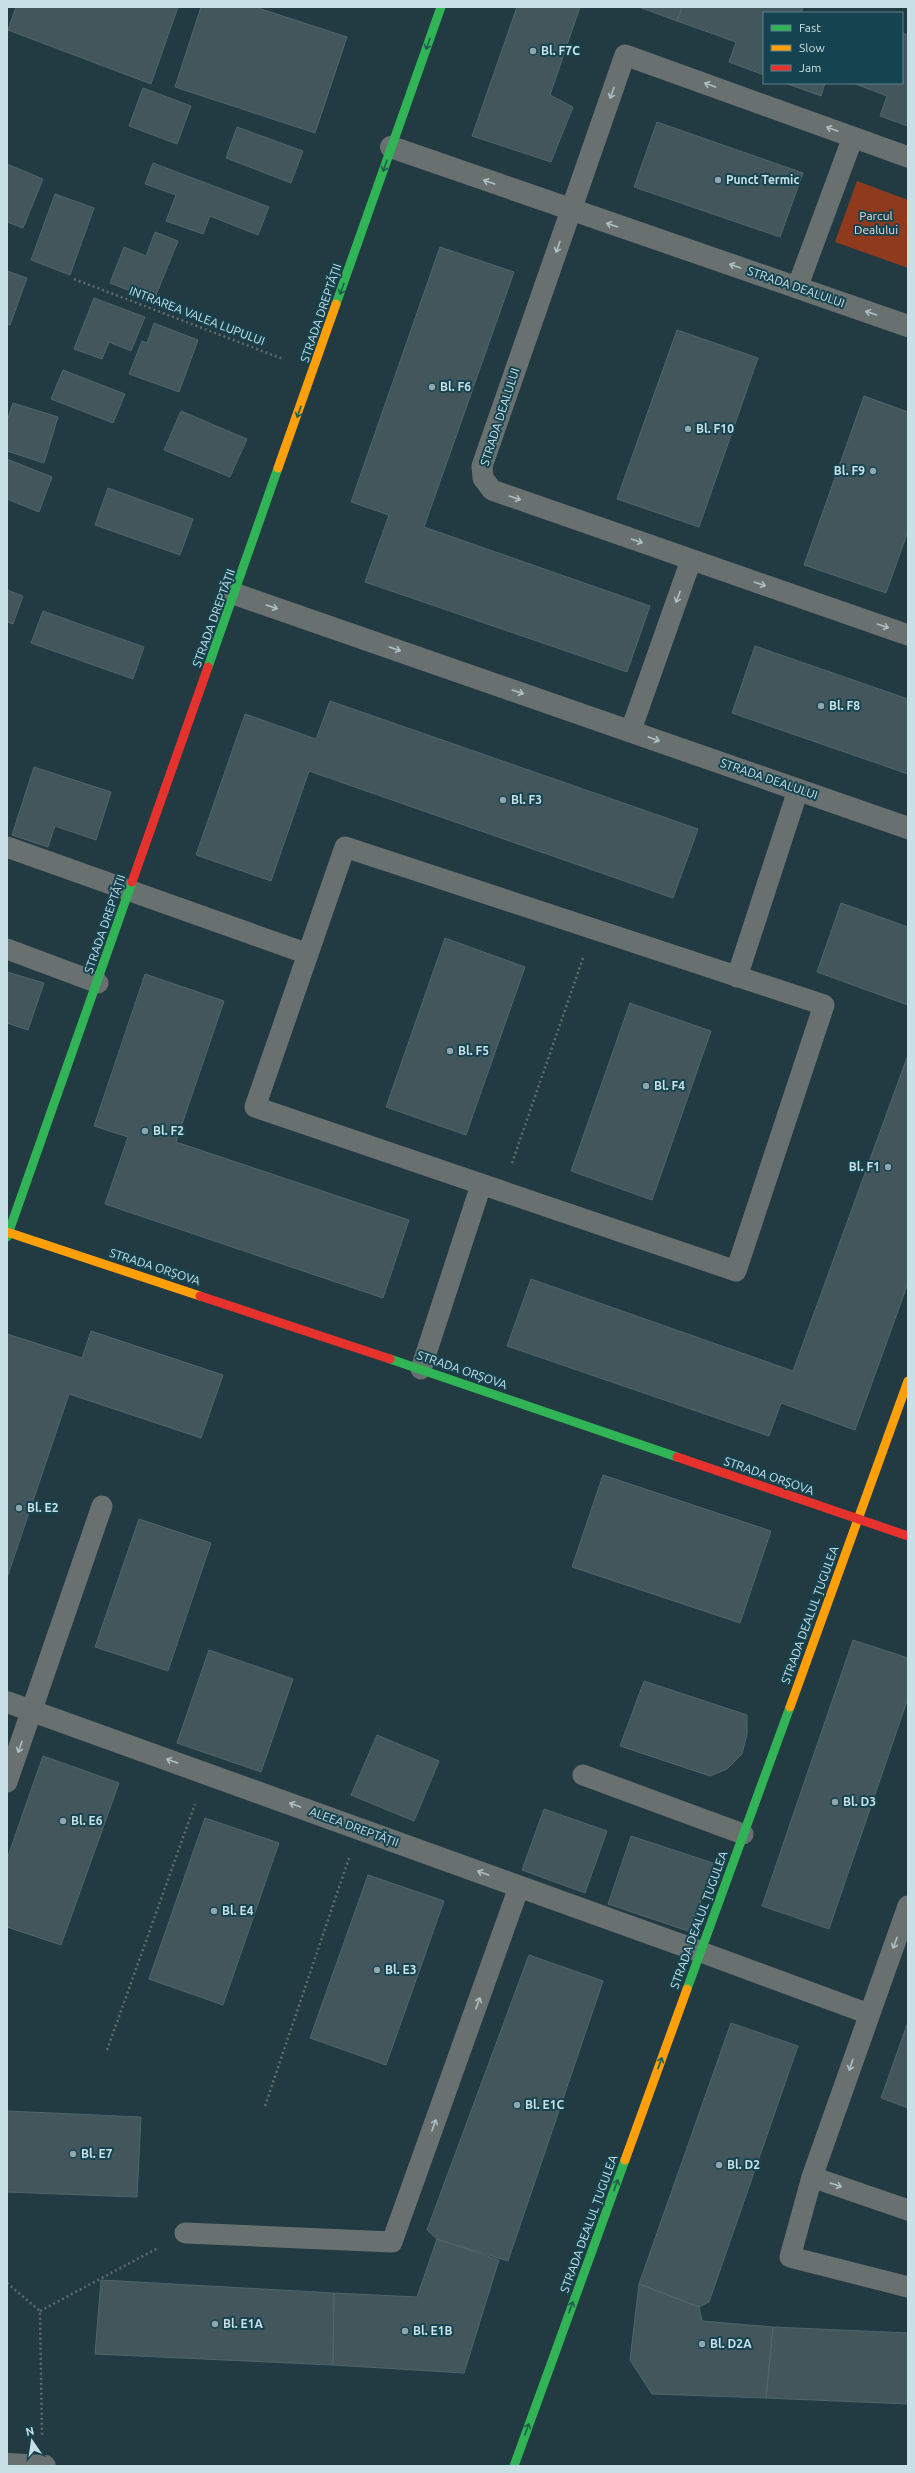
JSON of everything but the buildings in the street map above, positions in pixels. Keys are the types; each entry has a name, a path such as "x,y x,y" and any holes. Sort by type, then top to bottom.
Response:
{"street":[{"name":"STRADA DREPTĂȚII","path":"8,1234 98,983 128,890 314,371 441,7"},
{"name":"STRADA DEALULUI","path":"391,147 571,211 908,326"},
{"name":"STRADA DEALULUI","path":"235,594 630,730 908,828"},
{"name":"STRADA ORȘOVA","path":"8,1234 421,1369 908,1536"},
{"name":"STRADA DEALUL ȚUGULEA","path":"514,2466 908,1381"},
{"name":"ALEEA DREPTĂȚII","path":"7,1702 701,1952"},
{"path":"7,2464 44,2466"}],"lane":[{"path":"571,211 625,55 908,157"},
{"path":"797,288 853,137"},
{"name":"STRADA DEALULUI","path":"571,211 482,466 482,478 492,490 908,635"},
{"path":"630,730 691,560"},
{"path":"737,977 798,790"},
{"path":"7,846 308,954"},
{"path":"345,847 737,977 824,1005 736,1271 255,1107 345,847"},
{"path":"7,949 98,983"},
{"path":"421,1369 482,1185"},
{"path":"7,1782 102,1506"},
{"path":"583,1775 743,1834"},
{"path":"185,2233 392,2242 519,1887"},
{"path":"908,1906 812,2176 790,2257 908,2287"},
{"path":"701,1952 869,2014"},
{"path":"812,2176 908,2210"}],"path":[{"name":"INTRAREA VALEA LUPULUI","path":"74,279 314,371"},
{"path":"502,1192 593,930"},
{"path":"107,2050 206,1774"},
{"path":"265,2106 359,1829"},
{"path":"40,2311 185,2233"},
{"path":"7,2283 40,2311 44,2466"}],"green space":[{"name":"Parcul Dealului","path":"857,181 908,200 908,268 835,242"}],"traffic: fast":[{"path":"336,304 441,7"},
{"path":"208,667 278,468"},
{"path":"7,1237 132,882"},
{"path":"390,1359 677,1457"},
{"path":"687,1989 790,1707"},
{"path":"514,2466 625,2160"}],"traffic: slow":[{"path":"278,468 336,304"},
{"path":"7,1232 200,1296"},
{"path":"790,1707 908,1381"},
{"path":"625,2160 687,1989"}],"traffic: jam":[{"path":"132,882 208,667"},
{"path":"200,1296 390,1359"},
{"path":"677,1457 908,1536"}],"place":[{"name":"Bl. F7C","path":"533,51"},
{"name":"Punct Termic","path":"718,180"},
{"name":"Bl. F6","path":"432,387"},
{"name":"Bl. F10","path":"688,429"},
{"name":"Bl. F9","path":"873,471"},
{"name":"Bl. F8","path":"821,706"},
{"name":"Bl. F3","path":"503,800"},
{"name":"Bl. F5","path":"450,1051"},
{"name":"Bl. F4","path":"646,1086"},
{"name":"Bl. F2","path":"145,1131"},
{"name":"Bl. F1","path":"888,1167"},
{"name":"Bl. E2","path":"19,1508"},
{"name":"Bl. D3","path":"835,1802"},
{"name":"Bl. E6","path":"63,1821"},
{"name":"Bl. E4","path":"214,1911"},
{"name":"Bl. E3","path":"377,1970"},
{"name":"Bl. E1C","path":"517,2105"},
{"name":"Bl. E7","path":"73,2154"},
{"name":"Bl. D2","path":"719,2165"},
{"name":"Bl. E1A","path":"215,2324"},
{"name":"Bl. E1B","path":"405,2331"},
{"name":"Bl. D2A","path":"702,2344"}]}
